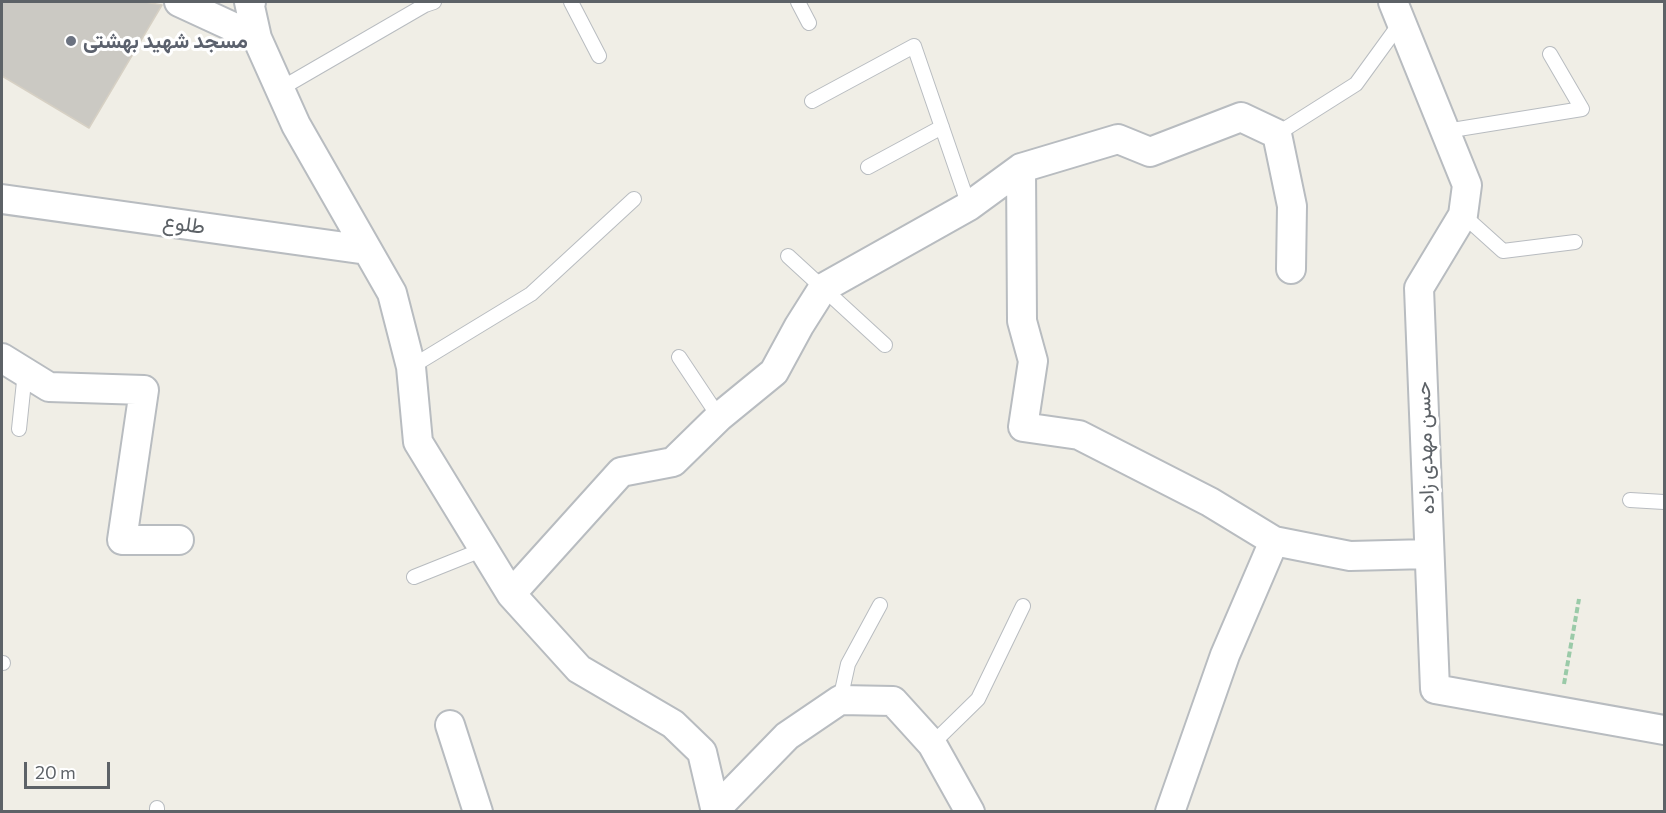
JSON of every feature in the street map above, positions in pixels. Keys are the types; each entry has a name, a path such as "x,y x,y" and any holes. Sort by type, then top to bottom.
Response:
{"street":[{"path":"179,2 257,38"},
{"path":"250,2 257,38 296,125 392,293 411,367 418,442 511,594 579,669 673,724 702,752 716,811"},
{"name":"حسن مهدی زاده","path":"1397,12 1467,185 1463,215 1419,288 1435,689 1665,730"},
{"path":"511,594 621,472 673,462 719,417 774,372 823,288 969,206 1021,168 1118,139 1150,152 1241,117 1276,134 1292,206 1291,269"},
{"path":"1021,168 1022,321 1033,361 1023,427 1079,435 1210,502 1274,541 1350,556 1430,554"},
{"name":"طلوع","path":"2,199 367,250"},
{"path":"13,365 49,387 144,390 122,540 179,540"},
{"path":"1170,812 1225,655 1274,541"},
{"path":"716,811 787,735 840,700 893,701 932,744 970,812"},
{"path":"450,725 478,812"}],"lane":[{"path":"280,89 425,5 434,2"},
{"path":"571,2 599,56"},
{"path":"798,2 808,23"},
{"path":"1276,134 1356,84 1397,12"},
{"path":"812,101 914,46 969,206"},
{"path":"1446,131 1582,109 1550,54"},
{"path":"868,167 942,127"},
{"path":"411,367 531,294 634,199"},
{"path":"1463,215 1503,251 1575,242"},
{"path":"788,256 885,345"},
{"path":"679,357 719,417"},
{"path":"13,365 19,429"},
{"path":"1630,500 1665,502"},
{"path":"414,577 484,549"},
{"path":"840,700 848,664 880,605"},
{"path":"932,744 978,699 1023,606"}],"path":[{"path":"1559,711 1579,599"}],"building":[{"name":"مسجد شهید بهشتی","path":"2,2 145,2 162,5 89,128 2,76"}],"place":[{"name":"مسجد شهید بهشتی","path":"71,41"}]}
